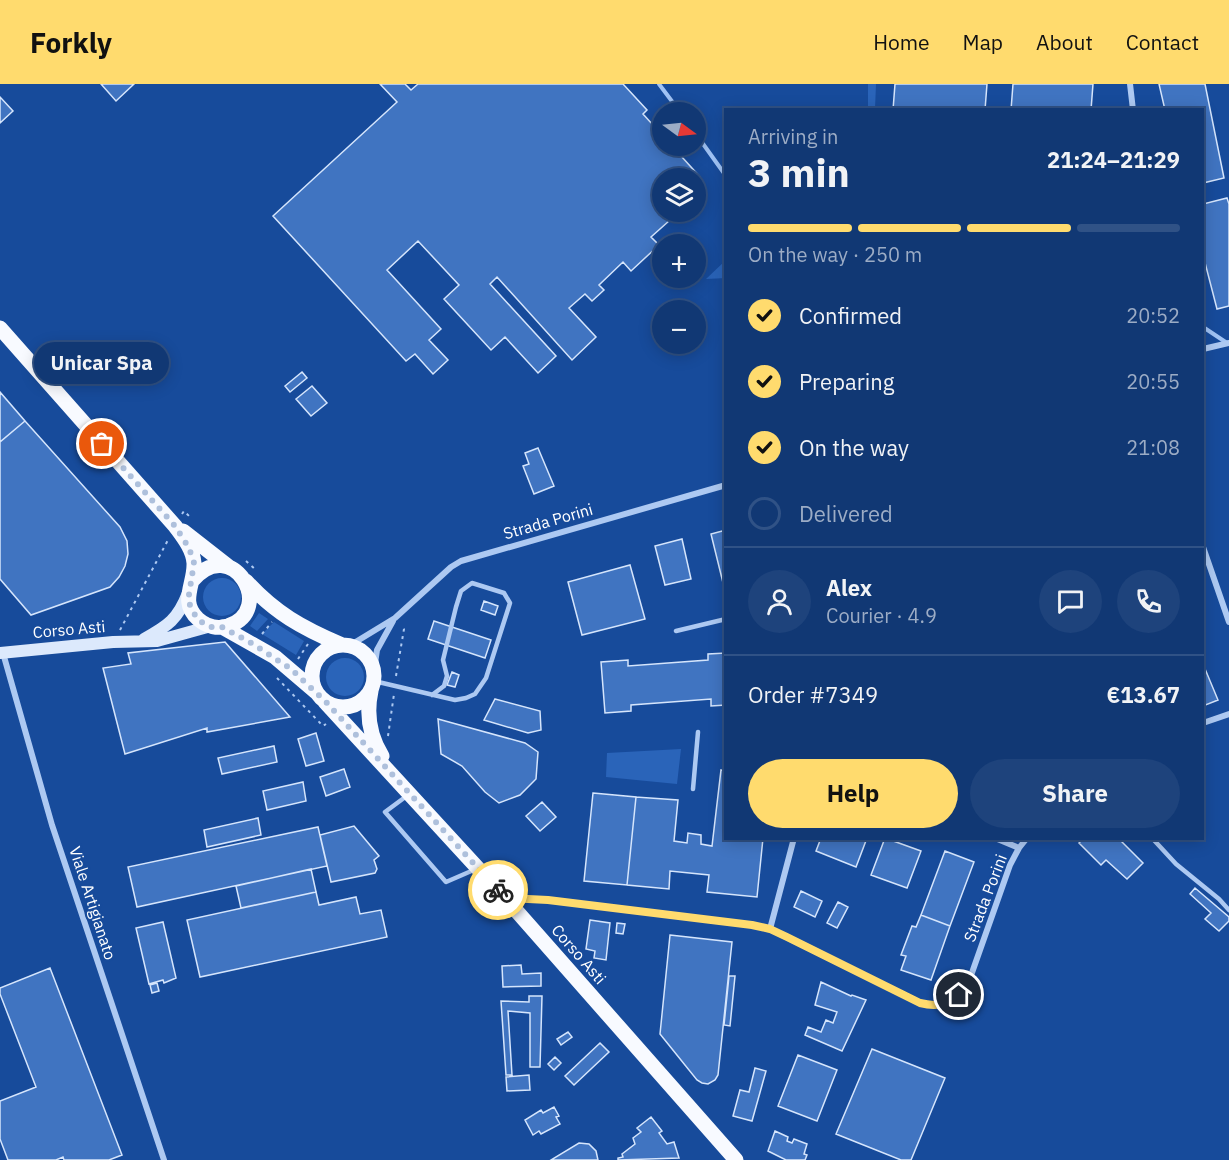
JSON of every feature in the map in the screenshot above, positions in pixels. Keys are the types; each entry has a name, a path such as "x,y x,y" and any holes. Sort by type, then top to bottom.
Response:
{"main road":[{"path":"0,328 175,526 189,548 194,563 188,601 196,617 217,627 232,624 240,619 250,601 246,581"},
{"path":"175,526 241,575 280,614 314,634 345,645 365,654 373,680 364,699 356,705 345,707 335,706 322,698 314,685 314,667 325,651 345,645"},
{"path":"190,586 199,573 208,567 218,565 229,567"},
{"name":"Corso Asti","path":"217,627 253,644 291,669 322,698 506,898 736,1160"},
{"name":"Corso Asti","path":"373,680 368,708 371,734 393,774"}],"street":[{"path":"1130,84 1133,108"},
{"path":"1204,349 1229,343"},
{"name":"Strada Porini","path":"345,645 395,618 451,567 472,557 724,486"},
{"path":"1204,550 1229,622"},
{"name":"Corso Asti","path":"142,641 172,621 182,610 190,586"},
{"name":"Strada Porini","path":"373,680 377,650 395,618"},
{"name":"Corso Asti","path":"1,653 157,641 217,627"},
{"name":"Viale Artigianato","path":"1,653 52,825 164,1160"},
{"path":"1204,723 1229,714"},
{"path":"770,929 793,840"},
{"name":"Strada Porini","path":"1000,840 1019,848"},
{"name":"Strada Porini","path":"506,898 548,900 770,929 920,1003 933,1006 947,1004 968,984 1010,865 1025,840"}],"lane":[{"path":"373,680 455,700 475,694 486,678 510,603 504,593 472,583 460,591 443,660 447,676 444,686 432,694"},
{"path":"676,631 724,619"},
{"path":"693,789 698,732"},
{"path":"411,793 386,812 446,882 478,868"},
{"path":"1154,840 1176,864 1220,899 1229,910"}],"path":[{"path":"253,644 280,614"},
{"path":"291,669 314,634"},
{"path":"274,675 323,726 341,719"}],"shaded area":[{"path":"868,84 876,84 875,108 868,108"},
{"path":"724,262 724,278 706,279"},
{"path":"222,578 236,583 241,597 236,611 222,616 208,611 203,597 208,583"},
{"path":"259,613 268,619 257,631 250,626"},
{"path":"274,622 304,641 296,655 262,634"},
{"path":"345,658 359,663 364,677 359,691 345,696 331,691 326,677 331,663"},
{"path":"681,749 677,784 606,777 607,753"}],"building":[{"path":"101,84 134,84 116,101"},
{"path":"380,84 405,84 411,90 418,84 623,84 647,110 643,114 652,124 652,156 681,156 692,168 652,168 652,222 668,222 652,234 652,252 631,271 623,262 599,285 604,290 592,301 585,294 569,308 596,337 572,360 497,277 490,284 556,356 538,373 505,337 491,350 444,299 459,285 418,241 387,270 441,329 429,340 448,360 433,374 415,354 406,361 273,216 397,102"},
{"path":"895,84 987,84 985,108 893,108"},
{"path":"1013,84 1093,84 1091,108 1011,108"},
{"path":"1159,84 1205,84 1224,178 1204,183 1204,108 1165,108"},
{"path":"0,97 13,111 0,123"},
{"path":"1227,198 1229,204 1229,306 1217,309 1204,259 1204,204"},
{"path":"302,372 307,378 290,392 285,386"},
{"path":"312,386 327,403 311,416 296,399"},
{"path":"0,392 25,421 0,442"},
{"path":"25,421 120,527 127,541 128,554 119,577 110,587 31,615 0,579 0,442"},
{"path":"538,448 554,486 534,494 523,466 529,464 525,453"},
{"path":"724,531 724,587 711,534"},
{"path":"682,539 691,579 665,585 655,546"},
{"path":"630,565 645,619 582,635 568,582"},
{"path":"484,601 498,606 495,615 481,610"},
{"path":"434,621 491,640 485,658 428,639"},
{"path":"225,642 290,717 207,732 207,728 125,754 103,668 131,664 128,653"},
{"path":"724,653 724,705 711,706 711,699 631,705 631,711 605,713 601,662 628,660 628,666 708,660 708,654"},
{"path":"1204,666 1218,700 1204,706"},
{"path":"452,672 459,675 455,687 447,685"},
{"path":"495,699 540,711 541,730 528,733 484,720"},
{"path":"438,719 525,743 538,752 536,779 520,795 499,803 485,792 462,766 441,754"},
{"path":"316,733 324,761 306,766 298,739"},
{"path":"274,746 277,762 222,774 218,758"},
{"path":"344,769 350,787 326,796 320,777"},
{"path":"721,770 724,771 724,840 763,840 757,897 707,892 709,875 670,871 669,889 627,885 636,797 678,800 674,841 687,843 688,833 701,835 701,844 712,846"},
{"path":"303,782 306,801 267,810 263,791"},
{"path":"593,793 636,797 627,885 584,881"},
{"path":"542,802 556,817 540,831 526,816"},
{"path":"258,818 261,835 207,847 204,830"},
{"path":"354,826 379,856 374,860 377,869 375,873 331,882 320,835"},
{"path":"318,827 327,866 137,907 128,867"},
{"path":"820,840 866,840 856,867 816,851"},
{"path":"884,840 891,840 921,851 907,888 871,875"},
{"path":"1082,840 1120,840 1143,863 1127,879 1106,860 1101,865 1079,843"},
{"path":"945,851 974,862 950,926 921,915"},
{"path":"311,869 316,892 241,908 236,886"},
{"path":"1195,888 1229,917 1229,921 1219,931 1205,919 1211,913 1190,894"},
{"path":"801,891 822,901 815,917 794,907"},
{"path":"316,892 319,905 356,897 360,914 381,910 387,937 200,977 187,920"},
{"path":"838,902 848,907 837,928 827,923"},
{"path":"921,915 950,926 931,980 901,970 906,956 901,955 912,926 916,927"},
{"path":"590,920 610,923 606,960 594,958 595,951 586,949"},
{"path":"163,922 176,978 164,983 163,980 149,984 136,928"},
{"path":"617,923 625,924 623,934 616,933"},
{"path":"670,935 732,942 718,1075 708,1084 697,1080 660,1034"},
{"path":"521,965 522,974 541,973 541,986 503,987 502,966"},
{"path":"50,968 122,1155 109,1160 64,1160 63,1157 56,1160 8,1160 0,1139 0,1101 36,1087 0,994 0,988"},
{"path":"729,976 735,976 730,1026 724,1025"},
{"path":"821,982 851,996 866,1000 842,1051 805,1035 808,1027 821,1032 826,1020 833,1023 837,1012 815,1005"},
{"path":"157,983 159,991 152,993 150,985"},
{"path":"529,996 542,996 540,1067 530,1067 530,1013 508,1011 512,1075 506,1075 501,1001 529,1002"},
{"path":"568,1032 572,1037 561,1045 557,1039"},
{"path":"600,1043 609,1052 574,1085 565,1076"},
{"path":"872,1049 945,1078 911,1160 901,1160 836,1134"},
{"path":"798,1055 837,1070 817,1121 778,1106"},
{"path":"555,1057 561,1063 554,1070 548,1064"},
{"path":"755,1068 766,1071 752,1121 733,1116 740,1090 749,1092"},
{"path":"529,1075 530,1090 507,1091 506,1077"},
{"path":"554,1107 560,1124 541,1134 539,1131 533,1135 525,1120 541,1110 543,1113"},
{"path":"651,1117 662,1131 659,1133 667,1144 674,1142 679,1158 618,1160 635,1144 633,1138 641,1132 637,1128"},
{"path":"775,1131 788,1137 787,1141 792,1143 794,1139 807,1144 805,1160 786,1160 768,1151"},
{"path":"579,1143 589,1144 596,1151 598,1160 551,1160"}],"waterway":[{"path":"659,84 672,102"},
{"path":"706,148 724,173"},
{"path":"1204,328 1227,343"}],"way so far":[{"path":"102,444 175,526 189,548 194,563 188,601 196,617 211,627 222,627 275,657 318,693 498,890"}],"place":[{"name":"Unicar Spa","path":"102,444"}],"route":[{"path":"498,890 506,898 548,900 770,929 920,1003 933,1006 947,1004 959,995"}]}
